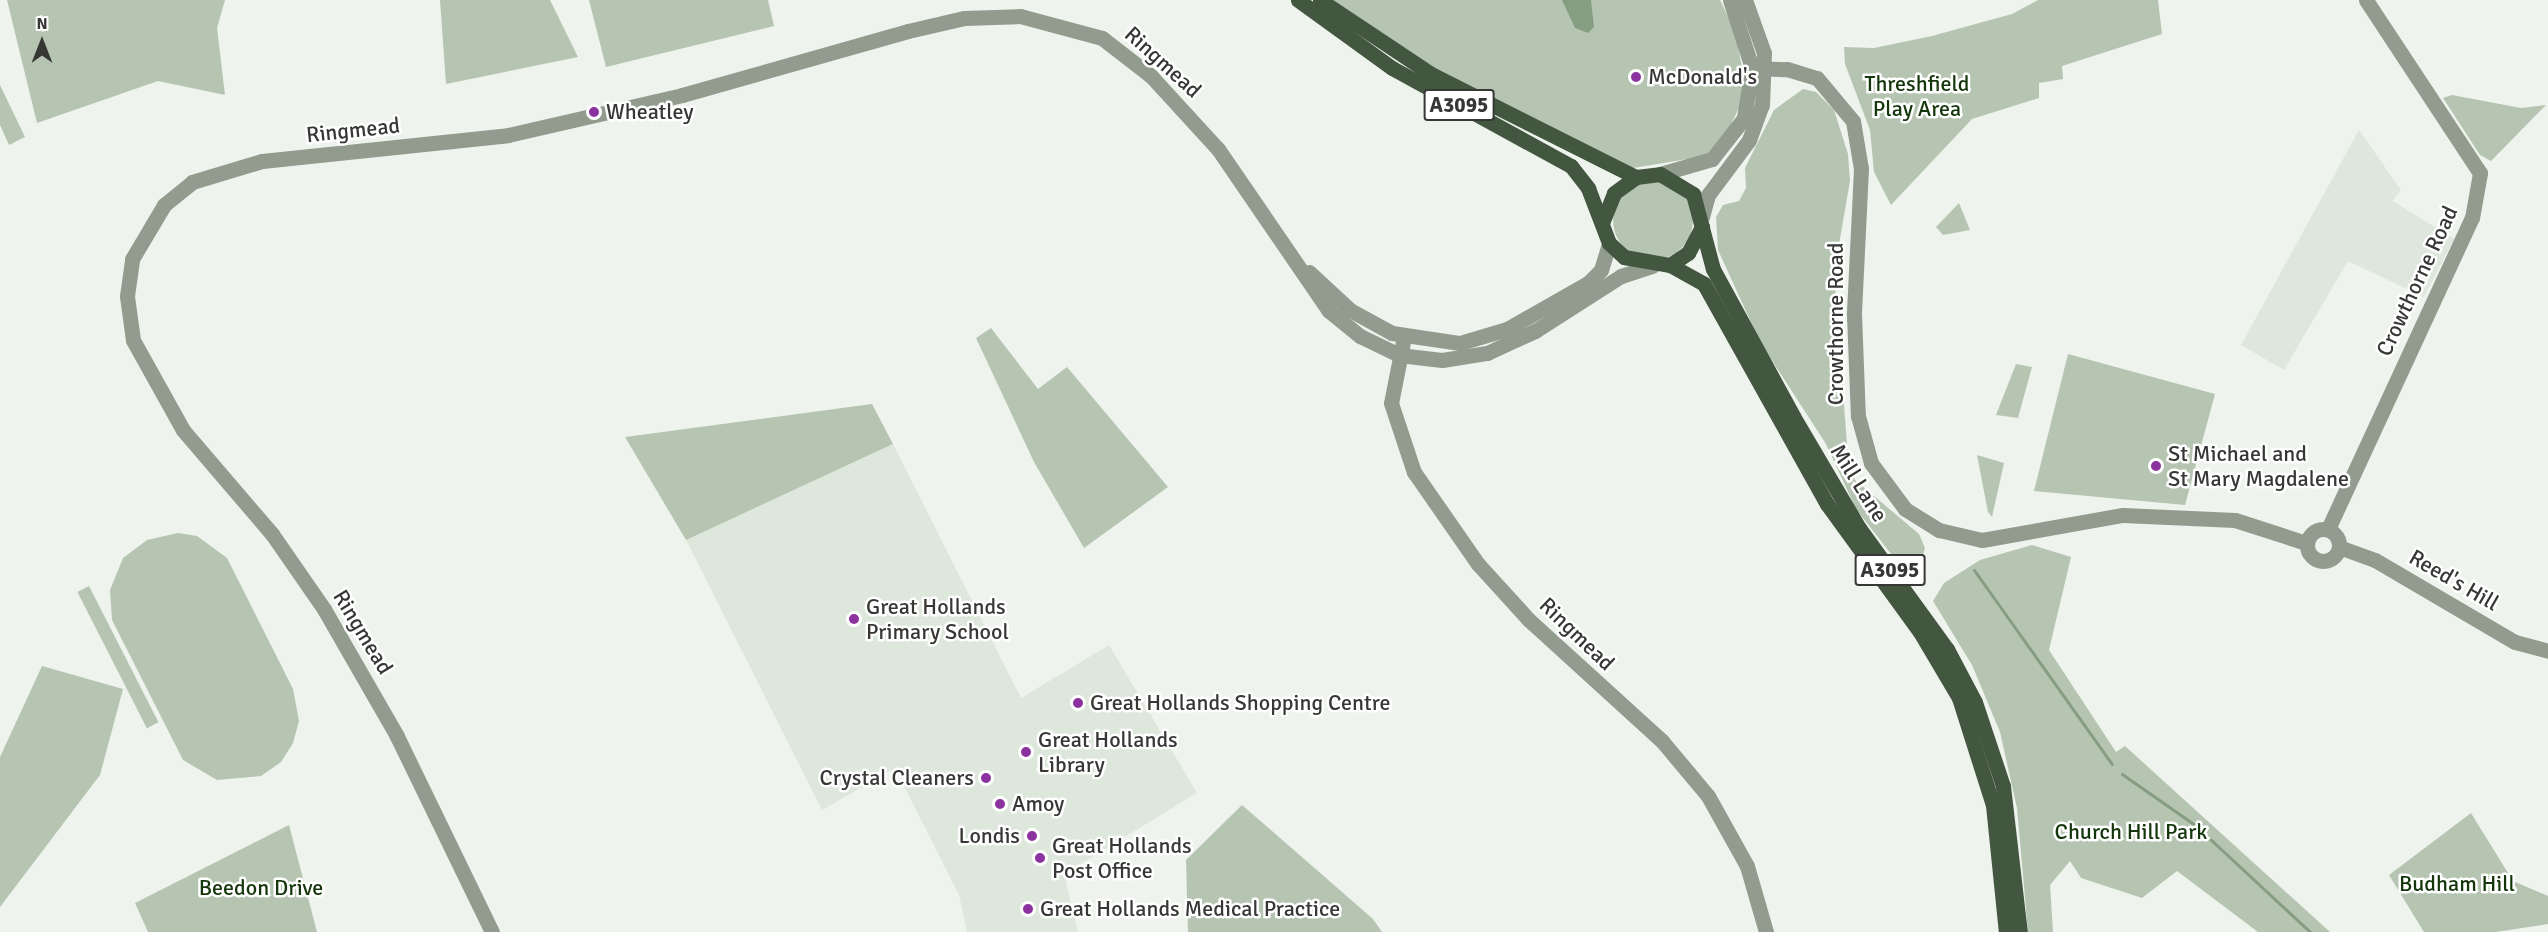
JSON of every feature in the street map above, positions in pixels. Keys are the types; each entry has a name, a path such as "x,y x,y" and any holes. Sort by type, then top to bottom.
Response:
{"main road":[{"name":"A3095","path":"1298,0 1392,68 1571,166 1588,188 1609,243"},
{"name":"A3095","path":"1320,0 1431,74 1636,177"},
{"path":"1602,223 1614,193 1636,177 1660,174"},
{"name":"Mill Lane","path":"1660,174 1686,186 1702,222 1721,287 1821,466 1947,649 1975,702 2003,786 2020,932"},
{"path":"1609,243 1629,260 1652,266 1670,265 1688,253 1702,222"},
{"name":"Mill Lane","path":"1670,265 1704,284 1827,504 1920,632 1959,698 1993,805 2006,932"}],"street":[{"path":"1660,174 1697,166 1726,148 1748,107 1759,68 1730,0"},
{"path":"1702,222 1708,195 1754,129 1763,44 1745,0"},
{"name":"Crowthorne Road","path":"2328,529 2472,218 2480,173 2366,0"},
{"name":"Ringmead","path":"492,932 397,736 324,609 272,534 183,430 147,372 133,340 127,296 132,259 164,205 192,182 262,161 508,135 682,95 908,31 964,18 1020,16 1081,29 1136,63 1205,133 1285,245 1313,291 1342,323 1399,354 1442,360 1487,353 1535,331 1622,276 1652,266"},
{"name":"Crowthorne Road","path":"1759,68 1806,74 1827,85 1855,126 1861,169 1854,314 1858,416 1871,463 1905,509 1939,530 1982,540 2123,515 2235,520 2307,543 2312,557 2323,561 2339,547"},
{"name":"Ringmead","path":"1285,245 1350,310 1404,337 1460,343 1507,329 1593,279 1609,243"},
{"name":"Ringmead","path":"1404,337 1399,354 1392,417 1402,450 1431,500 1529,621 1662,741 1708,796 1747,866 1766,932"},
{"path":"2307,543 2315,530 2328,529 2339,547"},
{"name":"Reed's Hill","path":"2339,547 2375,560 2515,642 2548,651"}],"shaded area":[{"path":"1562,0 1591,0 1594,27 1588,33 1575,28"},
{"path":"2359,130 2401,190 2393,201 2454,239 2424,297 2348,261 2284,370 2241,345"},
{"path":"893,444 1021,698 1109,645 1197,793 1064,874 1078,932 967,932 959,895 895,768 822,810 686,540"}],"green space":[{"path":"7,0 225,0 217,28 225,95 158,81 37,123"},
{"path":"440,0 550,0 578,57 446,84"},
{"path":"589,0 768,0 774,26 606,67"},
{"path":"1333,0 1720,0 1735,31 1743,73 1741,104 1720,146 1706,156 1627,169 1430,66"},
{"name":"Threshfield Play Area","path":"2038,0 2158,0 2162,34 2062,66 2063,79 2039,83 2039,98 1972,119 1891,205 1874,172 1870,130 1845,64 1844,47 1874,48 1932,36 2012,14"},
{"path":"0,85 25,137 9,145 0,125"},
{"path":"1803,89 1816,92 1834,110 1848,154 1850,181 1834,273 1848,458 1855,480 1919,534 1925,548 1916,575 1902,568 1856,509 1826,444 1760,342 1718,250 1716,217 1723,205 1739,201 1746,188 1745,168 1774,110"},
{"path":"2452,95 2521,108 2546,105 2491,161 2480,155 2443,98"},
{"path":"1653,180 1668,183 1681,192 1690,205 1693,220 1690,235 1681,248 1668,257 1653,260 1638,257 1625,248 1616,235 1613,220 1616,205 1625,192 1638,183"},
{"path":"1959,203 1970,230 1943,235 1936,227"},
{"path":"991,328 1038,389 1067,367 1168,487 1084,548 1034,462 976,338"},
{"path":"2068,354 2215,394 2185,505 2034,491"},
{"path":"2016,364 2032,367 2018,418 1996,415"},
{"path":"872,404 893,444 686,540 625,437"},
{"path":"1977,455 2004,463 1992,517 1988,512"},
{"path":"178,533 197,536 227,558 293,689 299,721 293,743 281,762 261,776 217,780 183,760 112,620 110,590 123,558 147,540"},
{"name":"Church Hill Park","path":"2032,545 2071,557 2049,650 2116,752 2125,746 2330,932 2258,932 2177,871 2142,898 2081,878 2070,861 2050,885 2053,932 2028,932 2017,808 2000,732 1972,665 1933,601 1944,583 1980,560"},
{"path":"89,586 158,722 147,728 77,592"},
{"path":"42,666 123,689 100,775 0,907 0,757"},
{"path":"1242,805 1373,919 1382,932 1188,932 1186,860"},
{"name":"Budham Hill","path":"2471,813 2513,881 2548,896 2548,924 2496,932 2424,932 2389,875"},
{"name":"Beedon Drive","path":"289,825 317,932 148,932 135,903"}],"waterway":[{"path":"1974,570 2112,764"},
{"path":"2122,774 2195,825 2310,932"}],"place":[{"name":"McDonald's","path":"1636,77"},
{"name":"Wheatley","path":"594,112"},
{"name":"St Michael and St Mary Magdalene","path":"2156,466"},
{"name":"Great Hollands Primary School","path":"854,619"},
{"name":"Great Hollands Shopping Centre","path":"1078,703"},
{"name":"Great Hollands Library","path":"1026,752"},
{"name":"Crystal Cleaners","path":"986,778"},
{"name":"Amoy","path":"1000,804"},
{"name":"Londis","path":"1032,836"},
{"name":"Great Hollands Post Office","path":"1040,858"},
{"name":"Great Hollands Medical Practice","path":"1028,909"}]}
